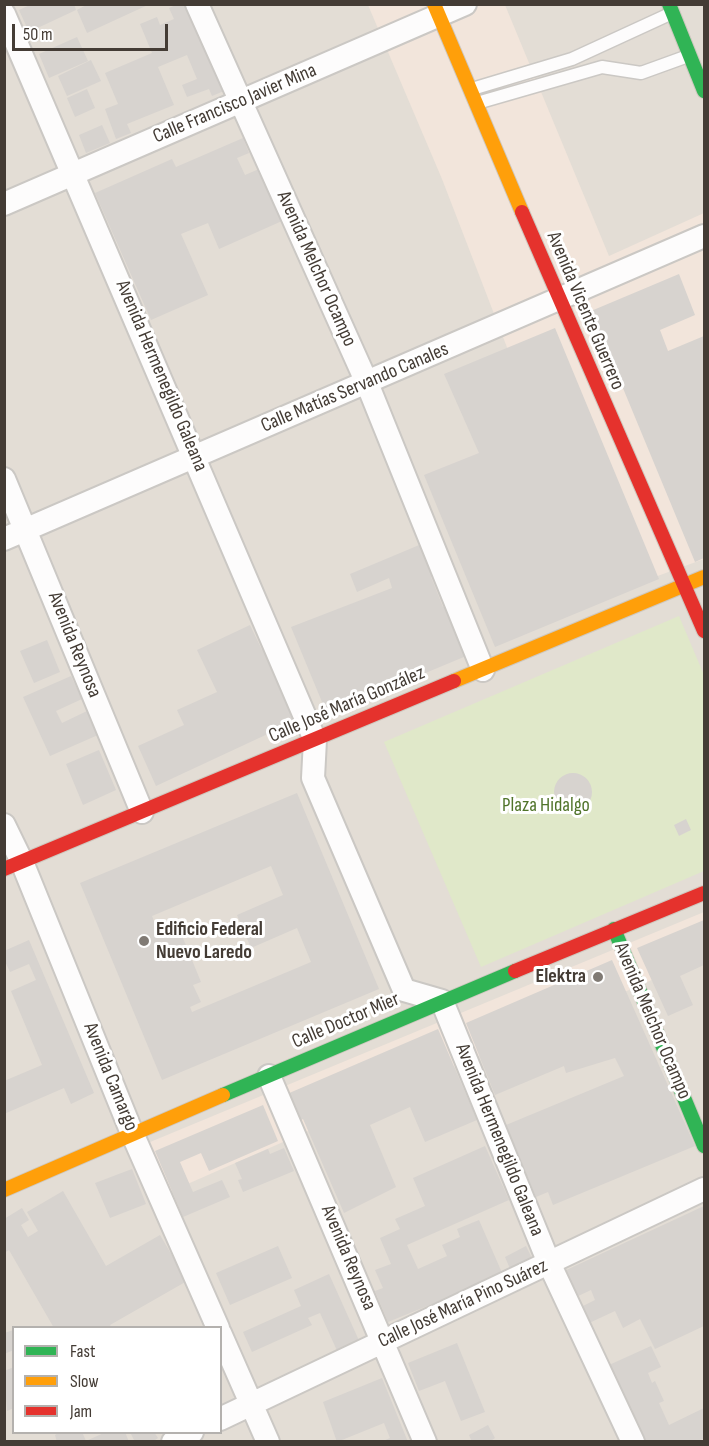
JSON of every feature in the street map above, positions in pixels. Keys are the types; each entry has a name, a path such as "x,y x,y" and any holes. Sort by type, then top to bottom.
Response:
{"main road":[{"path":"671,9 705,91"},
{"name":"Avenida Vicente Guerrero","path":"436,10 558,298 705,631"},
{"name":"Calle José María González","path":"14,866 705,577"},
{"name":"Calle Doctor Mier","path":"4,1190 442,1001 705,893"},
{"name":"Avenida Melchor Ocampo","path":"614,929 705,1146"}],"street":[{"name":"Avenida Melchor Ocampo","path":"197,4 367,383 483,670"},
{"name":"Calle Francisco Javier Mina","path":"4,204 242,101 436,10 465,4"},
{"name":"Avenida Hermenegildo Galeana","path":"4,14 315,740"},
{"name":"Calle Matías Servando Canales","path":"4,539 705,236"},
{"name":"Avenida Reynosa","path":"4,479 142,812"},
{"path":"315,740 312,777 404,990 442,1001"},
{"name":"Avenida Camargo","path":"4,825 14,866 217,1326"},
{"name":"Avenida Hermenegildo Galeana","path":"442,1001 549,1263 633,1442"},
{"name":"Avenida Reynosa","path":"269,1076 384,1341 425,1442"},
{"name":"Calle José María Pino Suárez","path":"222,1418 705,1189"},
{"path":"222,1337 268,1442"},
{"path":"173,1442 188,1434"}],"lane":[{"path":"473,96 572,59 671,9"},
{"path":"473,96 602,68 642,73 690,55"}],"shaded area":[{"path":"5,5 704,5 704,1441 5,1442"},
{"path":"368,5 505,5 609,256 704,213 704,559 603,596 442,179"},
{"path":"704,912 704,957 167,1193 143,1145"}],"green space":[{"name":"Plaza Hidalgo","path":"679,616 704,675 704,871 481,967 384,742"}],"building":[{"path":"32,4 74,4 76,10 29,32 19,10"},
{"path":"88,4 150,4 87,33 77,10"},
{"path":"178,4 190,4 224,91 212,96 209,89 187,97 182,85 197,79 187,55 158,67 174,105 127,124 131,133 116,139 105,109 118,104 105,73 152,53 140,24 157,17 160,25 174,19 169,8"},
{"path":"77,37 88,61 49,78 39,54"},
{"path":"91,60 101,81 67,96 58,76"},
{"path":"87,89 95,108 75,117 67,98"},
{"path":"102,125 110,143 86,153 79,135"},
{"path":"243,138 249,153 237,158 245,175 259,169 282,221 219,249 208,223 181,234 208,295 151,320 95,193 172,159 176,167"},
{"path":"679,274 695,315 660,330 668,351 704,336 704,558 695,562 591,311"},
{"path":"555,328 659,579 495,647 424,475 479,453 444,374"},
{"path":"424,543 437,574 431,577 443,607 450,604 471,654 327,714 291,627 392,588 389,578 357,592 350,574"},
{"path":"250,625 262,650 268,647 302,718 156,786 138,746 184,725 177,710 217,692 197,650"},
{"path":"47,640 60,672 34,683 20,651"},
{"path":"71,676 82,699 56,711 62,723 87,711 98,735 50,756 23,697"},
{"path":"99,750 116,790 83,805 66,764"},
{"path":"573,773 587,778 592,792 587,806 573,811 559,806 554,792 559,778"},
{"name":"Edificio Federal Nuevo Laredo","path":"297,793 379,989 162,1080 80,883","holes":["271,866 283,895 237,915 251,948 297,928 311,962 192,1012 190,1007 201,1002 193,985 201,982 178,926 159,934 152,916"]},
{"path":"686,819 691,830 679,836 674,825"},
{"path":"704,920 704,965 680,976 693,1005 668,1016 637,948"},
{"path":"29,940 94,1093 71,1104 64,1088 4,1114 4,1081 42,1065 11,991 36,980 29,964 10,972 4,959 4,951"},
{"path":"612,960 695,1146 553,1205 548,1192 536,1197 506,1125 624,1076 615,1058 566,1073 564,1066 495,1095 466,1023"},
{"path":"438,1029 477,1120 425,1142 410,1107 370,1125 396,1187 344,1213 303,1119 299,1121 287,1094"},
{"path":"263,1105 278,1141 209,1171 201,1153 180,1162 193,1192 222,1180 230,1197 183,1217 155,1151"},
{"path":"485,1146 509,1200 407,1245 418,1269 447,1256 442,1245 460,1237 457,1229 479,1220 503,1275 388,1322 375,1291 383,1288 375,1270 391,1264 380,1238 400,1229 395,1219 425,1206 413,1178"},
{"path":"284,1148 294,1171 243,1192 238,1180 242,1179 235,1163 268,1149 270,1154"},
{"path":"132,1169 146,1204 110,1218 95,1183"},
{"path":"63,1191 106,1266 160,1235 187,1281 111,1326 53,1326 9,1250 4,1253 4,1219 22,1208 29,1220 21,1225 28,1237 38,1231 27,1212"},
{"path":"704,1206 704,1326 655,1349 640,1319 623,1328 615,1311 587,1324 579,1308 595,1300 591,1290 574,1298 562,1272"},
{"path":"278,1246 292,1278 230,1305 216,1273"},
{"path":"526,1246 533,1260 511,1271 505,1257"},
{"path":"329,1274 361,1345 339,1355 320,1313 308,1318 312,1325 252,1352 243,1332 301,1306 294,1290"},
{"path":"12,1331 12,1351 4,1354 4,1333"},
{"path":"457,1343 485,1412 461,1421 445,1381 419,1391 408,1363"},
{"path":"651,1346 661,1367 648,1373 652,1383 655,1381 664,1401 659,1403 669,1425 704,1408 704,1438 698,1442 644,1442 609,1365"},
{"path":"12,1368 12,1409 7,1411 4,1371"},
{"path":"382,1378 408,1442 381,1442 390,1438 384,1423 337,1442 323,1402"},
{"path":"488,1425 495,1438 489,1442 472,1442 469,1435"},
{"path":"83,1434 86,1441 102,1434 126,1434 129,1442 57,1442 55,1435"},
{"path":"131,1434 155,1434 158,1438 152,1442 135,1442"}],"traffic: fast":[{"path":"669,4 704,91"},
{"path":"614,929 704,1146"},
{"path":"223,1095 515,971"}],"traffic: slow":[{"path":"434,4 522,212"},
{"path":"454,681 704,577"},
{"path":"4,1190 223,1095"}],"traffic: jam":[{"path":"522,212 704,631"},
{"path":"4,869 454,681"},
{"path":"515,971 704,893"}],"place":[{"name":"Edificio Federal Nuevo Laredo","path":"144,941"},
{"name":"Elektra","path":"598,977"}]}
